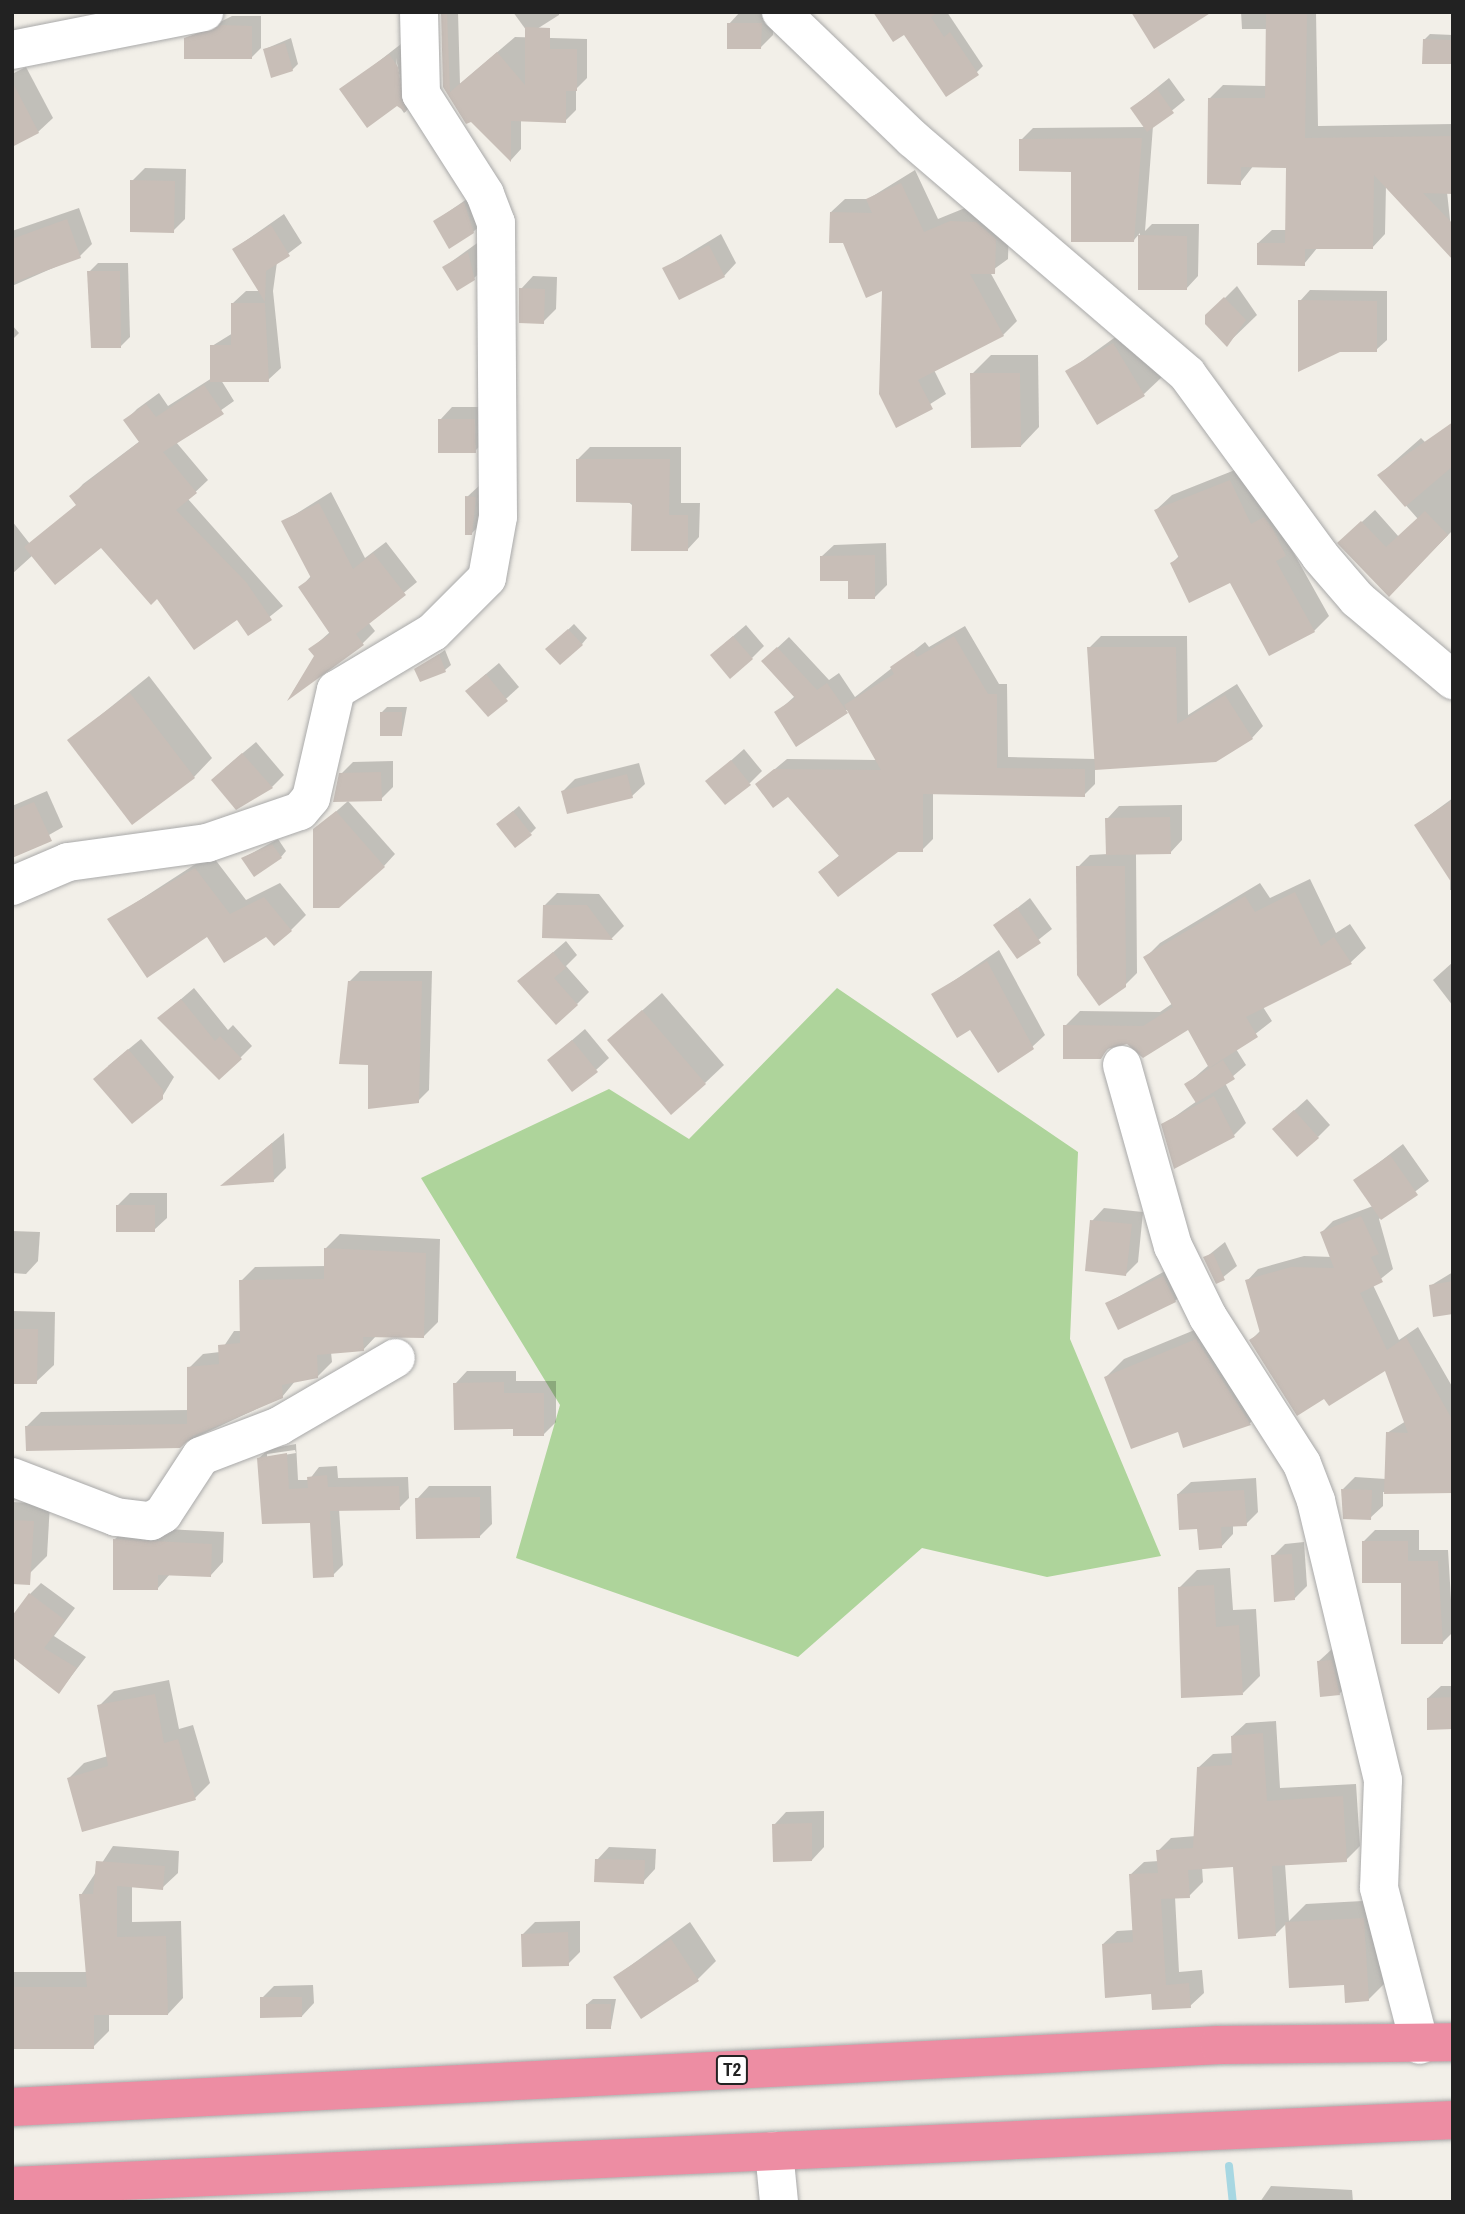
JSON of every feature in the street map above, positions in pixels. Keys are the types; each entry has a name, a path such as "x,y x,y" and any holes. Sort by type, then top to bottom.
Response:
{"highway":[{"name":"T2","path":"12,2107 1219,2045 1436,2044"},
{"path":"12,2186 1453,2120"}],"street":[{"path":"12,50 204,12"},
{"path":"12,886 68,862 207,843 300,811 312,798 336,690 433,632 487,578 498,517 496,223 485,194 421,94 419,12"},
{"path":"781,12 913,139 1187,374 1320,556 1357,599 1453,680"},
{"path":"1122,1065 1174,1246 1208,1317 1302,1464 1316,1501 1383,1780 1379,1888 1436,2044"},
{"path":"12,1478 116,1517 151,1521 163,1514 201,1456 279,1426 396,1358"},
{"path":"774,2151 779,2202"}],"green space":[{"path":"837,988 1078,1152 1070,1339 1161,1556 1047,1577 922,1548 798,1657 516,1558 560,1405 421,1178 609,1089 689,1139"}],"building":[{"path":"441,12 447,12 450,92 497,52 525,85 525,27 550,28 550,49 577,49 577,91 566,91 566,123 511,121 511,162 471,122 466,124 443,87"},
{"path":"873,12 939,12 931,17 944,37 950,32 979,75 946,97 904,35 893,42"},
{"path":"1131,12 1212,12 1154,49"},
{"path":"1266,12 1307,12 1305,138 1453,136 1453,194 1423,193 1453,224 1453,260 1374,175 1373,249 1305,249 1305,266 1257,265 1257,243 1285,243 1286,168 1241,167 1241,185 1207,184 1208,98 1265,98"},
{"path":"727,23 762,23 761,49 727,49"},
{"path":"221,25 252,26 252,59 184,59 184,38"},
{"path":"1423,39 1451,40 1451,64 1422,64"},
{"path":"285,43 293,71 271,78 263,49"},
{"path":"389,54 398,67 406,112 397,106 367,128 339,89"},
{"path":"12,81 39,133 12,147"},
{"path":"1157,89 1174,113 1147,132 1130,108"},
{"path":"1142,138 1134,242 1071,242 1071,172 1019,171 1019,139"},
{"path":"130,180 175,181 174,233 130,232"},
{"path":"901,183 924,232 950,221 976,222 996,239 995,274 970,274 1004,336 918,380 933,409 896,428 879,394 882,291 866,298 843,243 829,243 830,212 872,213 866,199"},
{"path":"464,202 474,233 449,249 433,221"},
{"path":"67,219 81,258 12,283 12,239"},
{"path":"271,225 290,256 266,271 265,302 232,249"},
{"path":"1138,235 1187,236 1187,290 1138,290"},
{"path":"709,245 725,277 679,300 662,268"},
{"path":"468,252 475,280 457,291 442,267"},
{"path":"87,271 120,271 121,348 91,348"},
{"path":"519,288 545,289 544,324 519,323"},
{"path":"1224,297 1246,320 1227,347 1205,324 1205,315"},
{"path":"1298,300 1377,301 1377,352 1340,352 1298,372"},
{"path":"231,303 265,303 269,382 210,382 210,345 231,345"},
{"path":"1113,343 1145,396 1097,425 1065,371"},
{"path":"970,373 1020,373 1021,447 971,448"},
{"path":"204,385 224,414 163,452 197,493 176,510 246,582 272,620 248,636 237,620 194,650 157,599 151,605 101,548 55,585 24,547 76,505 69,496 139,442 123,420 146,404 156,417"},
{"path":"438,419 475,419 476,453 438,453"},
{"path":"1453,422 1453,466 1405,507 1377,475"},
{"path":"576,459 670,459 669,515 688,515 688,551 631,551 632,503 576,502"},
{"path":"1230,480 1251,524 1264,517 1273,529 1286,556 1276,561 1315,632 1269,656 1230,583 1189,603 1170,563 1179,558 1154,510"},
{"path":"465,496 476,497 472,535 465,535"},
{"path":"319,503 353,569 373,553 406,595 356,634 364,645 287,701 314,656 308,649 330,634 298,587 311,578 281,521"},
{"path":"1425,511 1448,535 1389,597 1337,543 1361,521 1386,547"},
{"path":"875,555 875,599 848,599 848,581 820,581 820,556"},
{"path":"568,629 583,645 560,665 545,649"},
{"path":"733,636 753,659 730,679 710,655"},
{"path":"954,636 988,694 997,694 997,768 1085,769 1085,797 923,794 923,852 898,852 838,897 818,872 839,856 788,797 773,808 755,784 774,769 881,770 844,705 894,674 890,667 913,651 917,657"},
{"path":"777,647 817,690 827,683 848,713 796,747 774,712 795,698 761,661"},
{"path":"1087,647 1176,647 1177,724 1225,695 1253,739 1216,762 1095,770"},
{"path":"439,654 446,672 420,682 414,669"},
{"path":"486,674 508,701 488,717 465,691"},
{"path":"130,693 195,778 132,825 67,740"},
{"path":"380,712 402,712 402,736 380,736"},
{"path":"242,753 273,788 236,810 211,780"},
{"path":"731,760 751,785 725,805 705,781"},
{"path":"381,772 382,801 333,802 339,773"},
{"path":"627,774 633,798 567,814 561,791"},
{"path":"1453,800 1453,885 1414,825"},
{"path":"34,802 52,841 12,858 12,811"},
{"path":"336,811 385,867 339,908 313,908 313,829"},
{"path":"513,811 532,835 515,848 496,824"},
{"path":"1170,817 1171,854 1106,855 1105,818"},
{"path":"272,844 282,858 254,877 241,858"},
{"path":"1076,866 1125,866 1126,987 1099,1006 1077,975"},
{"path":"195,868 230,914 264,897 292,931 274,946 266,937 224,963 207,937 147,978 107,919"},
{"path":"1295,892 1321,946 1334,937 1352,964 1246,1017 1258,1037 1209,1068 1188,1030 1143,1058 1127,1044 1107,1049 1101,1059 1063,1059 1063,1025 1143,1026 1173,1007 1143,957 1245,896 1255,912"},
{"path":"543,905 587,905 613,940 542,938"},
{"path":"1017,908 1041,943 1017,959 993,925"},
{"path":"553,952 566,968 554,978 578,1005 556,1025 517,981"},
{"path":"987,961 1034,1049 998,1073 970,1030 957,1038 931,994"},
{"path":"348,981 422,981 419,1103 368,1109 368,1065 339,1064"},
{"path":"181,999 215,1041 220,1036 242,1059 219,1080 157,1018"},
{"path":"642,1010 706,1084 671,1115 607,1040"},
{"path":"572,1040 598,1072 572,1092 547,1060"},
{"path":"128,1049 163,1090 163,1099 132,1124 93,1079"},
{"path":"1223,1060 1235,1079 1196,1103 1184,1084"},
{"path":"1214,1096 1235,1137 1174,1169 1161,1124"},
{"path":"1294,1110 1319,1138 1297,1157 1272,1129"},
{"path":"272,1143 274,1182 220,1186"},
{"path":"1390,1155 1418,1195 1381,1220 1353,1180"},
{"path":"116,1205 155,1205 155,1232 116,1232"},
{"path":"1361,1216 1379,1254 1371,1257 1383,1282 1360,1293 1387,1350 1406,1337 1453,1421 1453,1493 1384,1494 1386,1432 1408,1433 1385,1371 1329,1406 1324,1399 1297,1416 1249,1340 1260,1333 1245,1280 1291,1267 1334,1268 1320,1232"},
{"path":"1090,1220 1132,1224 1126,1276 1085,1271"},
{"path":"324,1248 426,1253 424,1338 363,1337 364,1351 317,1355 318,1378 282,1385 283,1398 193,1436 180,1448 26,1451 25,1426 187,1424 187,1367 219,1364 218,1345 240,1343 239,1280 324,1279"},
{"path":"1213,1253 1225,1280 1216,1284 1203,1257"},
{"path":"1163,1276 1176,1302 1118,1330 1105,1303"},
{"path":"1453,1281 1453,1314 1433,1317 1429,1285"},
{"path":"12,1329 38,1329 37,1384 12,1384"},
{"path":"1196,1339 1251,1425 1183,1448 1178,1432 1131,1449 1104,1377"},
{"path":"504,1382 504,1393 544,1393 544,1436 513,1436 513,1429 454,1430 453,1383"},
{"path":"287,1453 289,1489 308,1488 307,1477 327,1475 328,1487 399,1486 400,1510 330,1511 334,1577 313,1578 310,1523 262,1524 257,1458"},
{"path":"1341,1489 1372,1490 1371,1520 1343,1519"},
{"path":"1244,1490 1247,1526 1221,1527 1222,1548 1199,1550 1197,1529 1179,1530 1177,1494"},
{"path":"480,1497 480,1538 416,1539 415,1498"},
{"path":"12,1520 34,1521 30,1585 12,1584"},
{"path":"113,1539 212,1544 211,1577 158,1575 158,1590 113,1590"},
{"path":"1362,1541 1408,1541 1408,1561 1438,1561 1443,1644 1401,1644 1401,1583 1362,1583"},
{"path":"1292,1554 1295,1600 1274,1602 1271,1555"},
{"path":"1214,1585 1216,1627 1239,1625 1243,1695 1181,1698 1178,1587"},
{"path":"29,1593 65,1620 44,1648 77,1668 59,1694 12,1657 12,1616"},
{"path":"1332,1660 1340,1695 1320,1697 1317,1661"},
{"path":"155,1694 164,1743 178,1739 196,1800 82,1832 67,1778 108,1766 97,1705"},
{"path":"1453,1697 1453,1729 1427,1730 1427,1698"},
{"path":"1263,1733 1267,1801 1343,1796 1347,1862 1272,1866 1276,1936 1238,1939 1233,1867 1188,1870 1190,1898 1161,1899 1166,1985 1189,1983 1191,2008 1152,2010 1151,1994 1105,1998 1102,1944 1133,1942 1129,1874 1158,1873 1156,1850 1193,1848 1197,1767 1232,1765 1231,1736"},
{"path":"812,1823 812,1861 773,1862 772,1824"},
{"path":"595,1859 645,1860 644,1884 594,1882"},
{"path":"96,1861 165,1866 163,1890 117,1886 117,1937 166,1936 168,2015 94,2015 94,2049 12,2049 12,1987 87,1987 79,1894 93,1894"},
{"path":"1364,1918 1369,2001 1345,2003 1344,1985 1289,1988 1285,1922"},
{"path":"568,1932 569,1966 522,1967 521,1934"},
{"path":"671,1939 699,1981 641,2019 613,1977"},
{"path":"260,1997 302,1997 302,2017 260,2018"},
{"path":"586,2004 611,2004 611,2029 586,2029"}],"waterway":[{"path":"1229,2166 1233,2202"}]}
